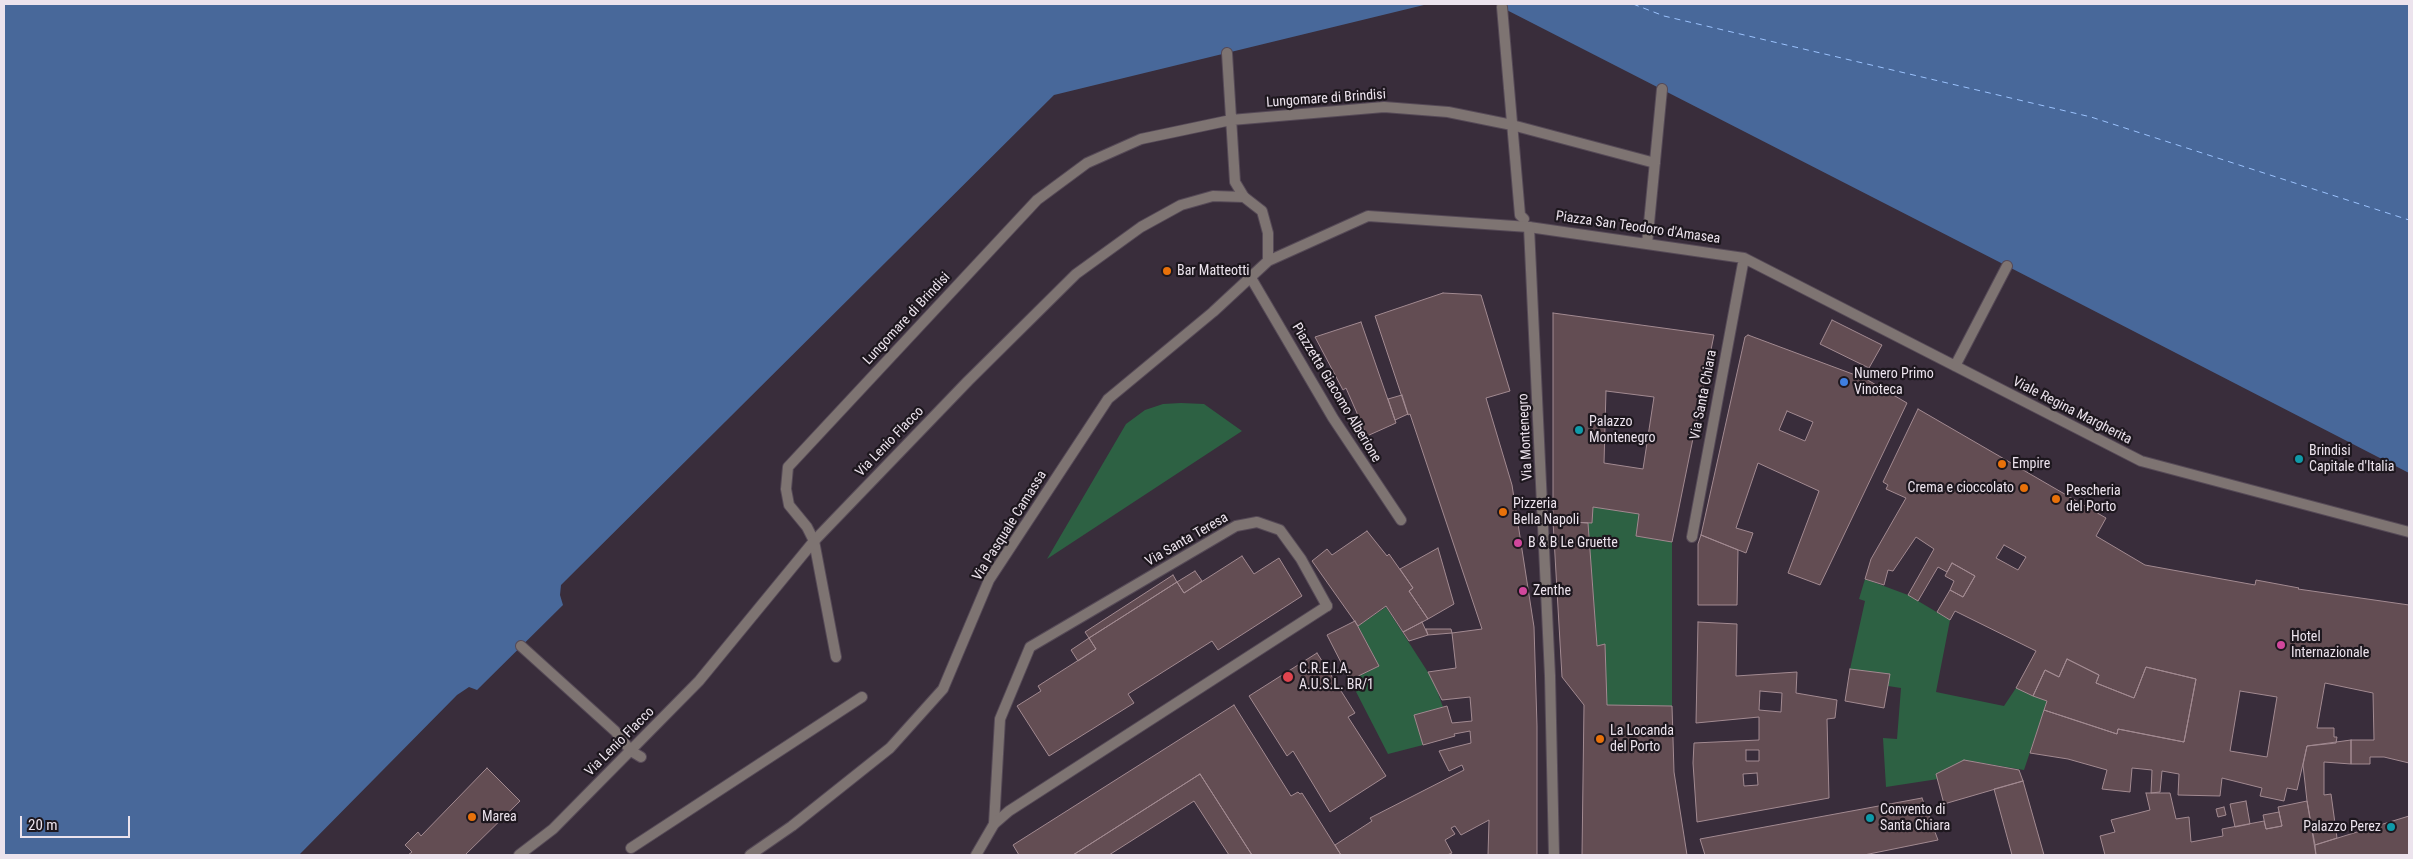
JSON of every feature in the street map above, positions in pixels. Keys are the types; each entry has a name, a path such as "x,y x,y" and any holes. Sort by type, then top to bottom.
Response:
{"street":[{"path":"1502,7 1520,215 1526,223"},
{"path":"1227,53 1236,182 1244,197 1262,211 1268,233 1268,262"},
{"path":"1647,244 1662,89"},
{"name":"Lungomare di Brindisi","path":"836,657 814,540 789,505 786,489 788,467 1037,200 1087,163 1140,139 1231,120 1384,107 1448,112 1512,125 1655,162"},
{"name":"Via Lenio Flacco","path":"519,855 553,829 699,681 814,540 968,380 1076,274 1142,227 1182,205 1213,196 1244,197"},
{"name":"Piazza San Teodoro d'Amasea","path":"1268,262 1368,216 1526,223 1647,244 1744,258"},
{"name":"Via Montenegro","path":"1526,223 1550,666 1554,855"},
{"name":"Viale Regina Margherita","path":"1744,258 2141,461 2409,532"},
{"name":"Via Santa Chiara","path":"1692,538 1744,258"},
{"name":"Via Pasquale Camassa","path":"750,855 792,826 890,748 943,689 989,580 1108,399 1213,312 1268,262"},
{"path":"1955,366 2007,266"},
{"name":"Piazzetta Giacomo Alberione","path":"1251,278 1333,418 1401,520"},
{"name":"Via Santa Teresa","path":"976,855 994,824 1009,811 1327,606 1301,560 1280,530 1257,522 1236,526 1030,647 1000,720 994,824"},
{"path":"521,646 615,731 631,751 641,757"},
{"path":"631,848 862,697"}],"green space":[{"path":"1163,404 1204,404 1242,431 1047,559 1126,424 1145,410"},
{"path":"1593,507 1639,514 1636,536 1672,542 1672,706 1607,705 1604,644 1597,646 1588,523 1592,523"},
{"path":"1865,579 1908,595 1950,620 1936,692 2004,706 2016,688 2047,701 2024,770 1964,760 1938,779 1886,787 1883,738 1897,739 1901,688 1888,686 1890,674 1850,669 1865,601 1859,599"},
{"path":"1386,607 1433,680 1443,707 1414,715 1423,745 1388,754 1350,680 1379,666 1358,626"}],"water":[{"path":"4,4 1428,4 1054,95 561,585 560,595 563,605 477,690 469,687 457,695 299,855 4,855"},
{"path":"1495,4 2409,4 2409,473 2007,266"}],"building":[{"path":"1443,293 1481,295 1510,391 1486,398 1512,485 1534,627 1537,726 1537,855 1488,855 1489,820 1461,835 1455,826 1451,828 1455,834 1445,840 1452,853 1447,855 1341,855 1335,845 1372,821 1370,818 1464,770 1462,765 1449,771 1439,751 1471,743 1470,731 1454,734 1455,736 1423,745 1414,715 1447,706 1452,723 1472,721 1470,697 1442,700 1428,672 1456,668 1452,633 1482,629 1375,316"},
{"name":"Palazzo Montenegro","path":"1553,313 1714,335 1672,542 1636,536 1639,514 1593,507 1592,523 1553,521","holes":["1606,391 1654,397 1643,469 1604,463"]},
{"path":"1832,320 1882,345 1869,368 1820,344"},
{"path":"1361,322 1396,423 1367,436 1346,388 1343,390 1315,337"},
{"path":"1748,335 1866,379 1907,403 1820,585 1788,573 1819,491 1758,463 1736,528 1753,533 1746,553 1701,535 1745,337","holes":["1787,411 1813,422 1805,441 1779,430"]},
{"path":"1402,395 1408,414 1395,420 1388,399"},
{"path":"1918,409 2106,518 2096,536 2145,565 2255,585 2256,580 2298,589 2409,605 2409,763 2384,757 2370,757 2370,764 2351,764 2351,740 2374,740 2373,693 2325,683 2317,728 2334,728 2334,737 2337,737 2336,743 2307,746 2297,790 2287,788 2284,801 2260,796 2262,788 2222,778 2220,796 2178,795 2179,774 2162,771 2160,792 2151,793 2152,770 2132,768 2130,792 2102,789 2107,770 2068,759 2030,753 2044,710 2117,734 2118,729 2184,742 2196,679 2146,667 2134,698 2096,683 2099,675 2067,659 2059,677 2045,670 2033,696 2016,688 2036,651 1955,611 1950,620 1937,612 1950,590 1963,597 1975,576 1952,563 1947,572 1938,567 1918,601 1908,595 1934,549 1916,537 1893,571 1888,570 1884,585 1865,579 1871,559 1906,498 1886,489 1888,485 1883,482","holes":["2004,545 2026,557 2018,570 1996,558","2240,691 2277,697 2267,757 2230,751"]},
{"path":"1553,521 1588,523 1597,646 1605,644 1607,705 1672,706 1674,772 1687,855 1582,855 1584,705 1562,677"},
{"path":"1367,531 1387,556 1389,554 1413,588 1409,591 1428,619 1403,632 1386,606 1358,626 1312,561 1327,549 1332,555"},
{"path":"1701,535 1738,550 1737,605 1698,605 1698,544"},
{"path":"1438,548 1454,604 1428,619 1409,591 1413,588 1400,569"},
{"path":"1242,556 1254,574 1279,558 1302,596 1218,650 1212,641 1128,694 1134,703 1049,756 1017,706 1041,691 1038,686 1096,649 1089,638 1177,582 1184,593"},
{"path":"1952,563 1975,576 1963,597 1950,590 1954,581 1945,576"},
{"path":"1195,571 1202,581 1184,593 1177,582"},
{"path":"1173,575 1177,582 1089,638 1085,632"},
{"path":"1355,621 1379,666 1350,680 1327,635"},
{"path":"1422,622 1428,635 1409,641 1403,632"},
{"path":"1698,622 1737,624 1736,676 1797,672 1796,693 1837,700 1835,718 1827,719 1829,798 1697,822 1693,763 1694,743 1759,740 1759,717 1696,723","holes":["1760,691 1782,693 1781,712 1759,710","1746,750 1759,750 1759,761 1746,761","1757,773 1758,785 1744,786 1743,774"]},
{"path":"1426,629 1451,629 1452,633 1428,635"},
{"path":"1089,638 1096,649 1078,661 1071,650"},
{"path":"1317,653 1355,713 1348,717 1386,776 1330,812 1293,751 1287,756 1249,696"},
{"path":"2067,659 2099,675 2096,683 2134,698 2146,667 2196,679 2184,742 2118,729 2117,734 2044,710 2047,701 2033,696 2045,670 2059,677"},
{"path":"1850,669 1890,674 1884,708 1845,701"},
{"path":"1234,705 1291,796 1298,792 1302,793 1341,855 1252,855 1200,774 1073,855 1019,855 1013,845"},
{"path":"2351,740 2351,764 2324,762 2324,795 2331,794 2337,838 2315,845 2303,765 2307,746"},
{"path":"1964,760 2019,770 2023,781 1944,804 1936,774"},
{"name":"Marea","path":"487,768 520,801 465,855 408,855 412,852 405,845 418,832 421,836"},
{"path":"1200,774 1252,855 1229,855 1194,801 1109,855 1073,855"},
{"path":"2023,781 2044,855 2012,855 1994,789"},
{"path":"2146,793 2170,793 2176,819 2189,817 2191,842 2223,836 2222,829 2264,821 2266,829 2282,826 2278,807 2307,801 2316,855 2105,855 2100,836 2115,832 2111,820 2150,810"},
{"name":"Convento di Santa Chiara","path":"1922,798 1938,840 1864,855 1705,855 1700,839"},
{"path":"2246,801 2250,824 2235,827 2230,804"},
{"path":"2224,807 2226,815 2218,817 2216,809"},
{"path":"2279,812 2282,826 2266,829 2263,815"},
{"name":"Palazzo Perez","path":"2409,816 2409,855 2316,855 2315,845"}],"ferry route":[{"path":"1633,4 1664,16 2091,117 2409,220"}],"place":[{"name":"Bar Matteotti","path":"1167,271"},
{"name":"Numero Primo Vinoteca","path":"1844,382"},
{"name":"Palazzo Montenegro","path":"1579,430"},
{"name":"Brindisi Capitale d'Italia","path":"2299,459"},
{"name":"Empire","path":"2002,464"},
{"name":"Crema e cioccolato","path":"2024,488"},
{"name":"Pescheria del Porto","path":"2056,499"},
{"name":"Pizzeria Bella Napoli","path":"1503,512"},
{"name":"B & B Le Gruette","path":"1518,543"},
{"name":"Zenthe","path":"1523,591"},
{"name":"Hotel Internazionale","path":"2281,645"},
{"name":"C.R.E.I.A. A.U.S.L. BR/1","path":"1288,677"},
{"name":"La Locanda del Porto","path":"1600,739"},
{"name":"Marea","path":"472,817"},
{"name":"Convento di Santa Chiara","path":"1870,818"},
{"name":"Palazzo Perez","path":"2391,827"}]}
